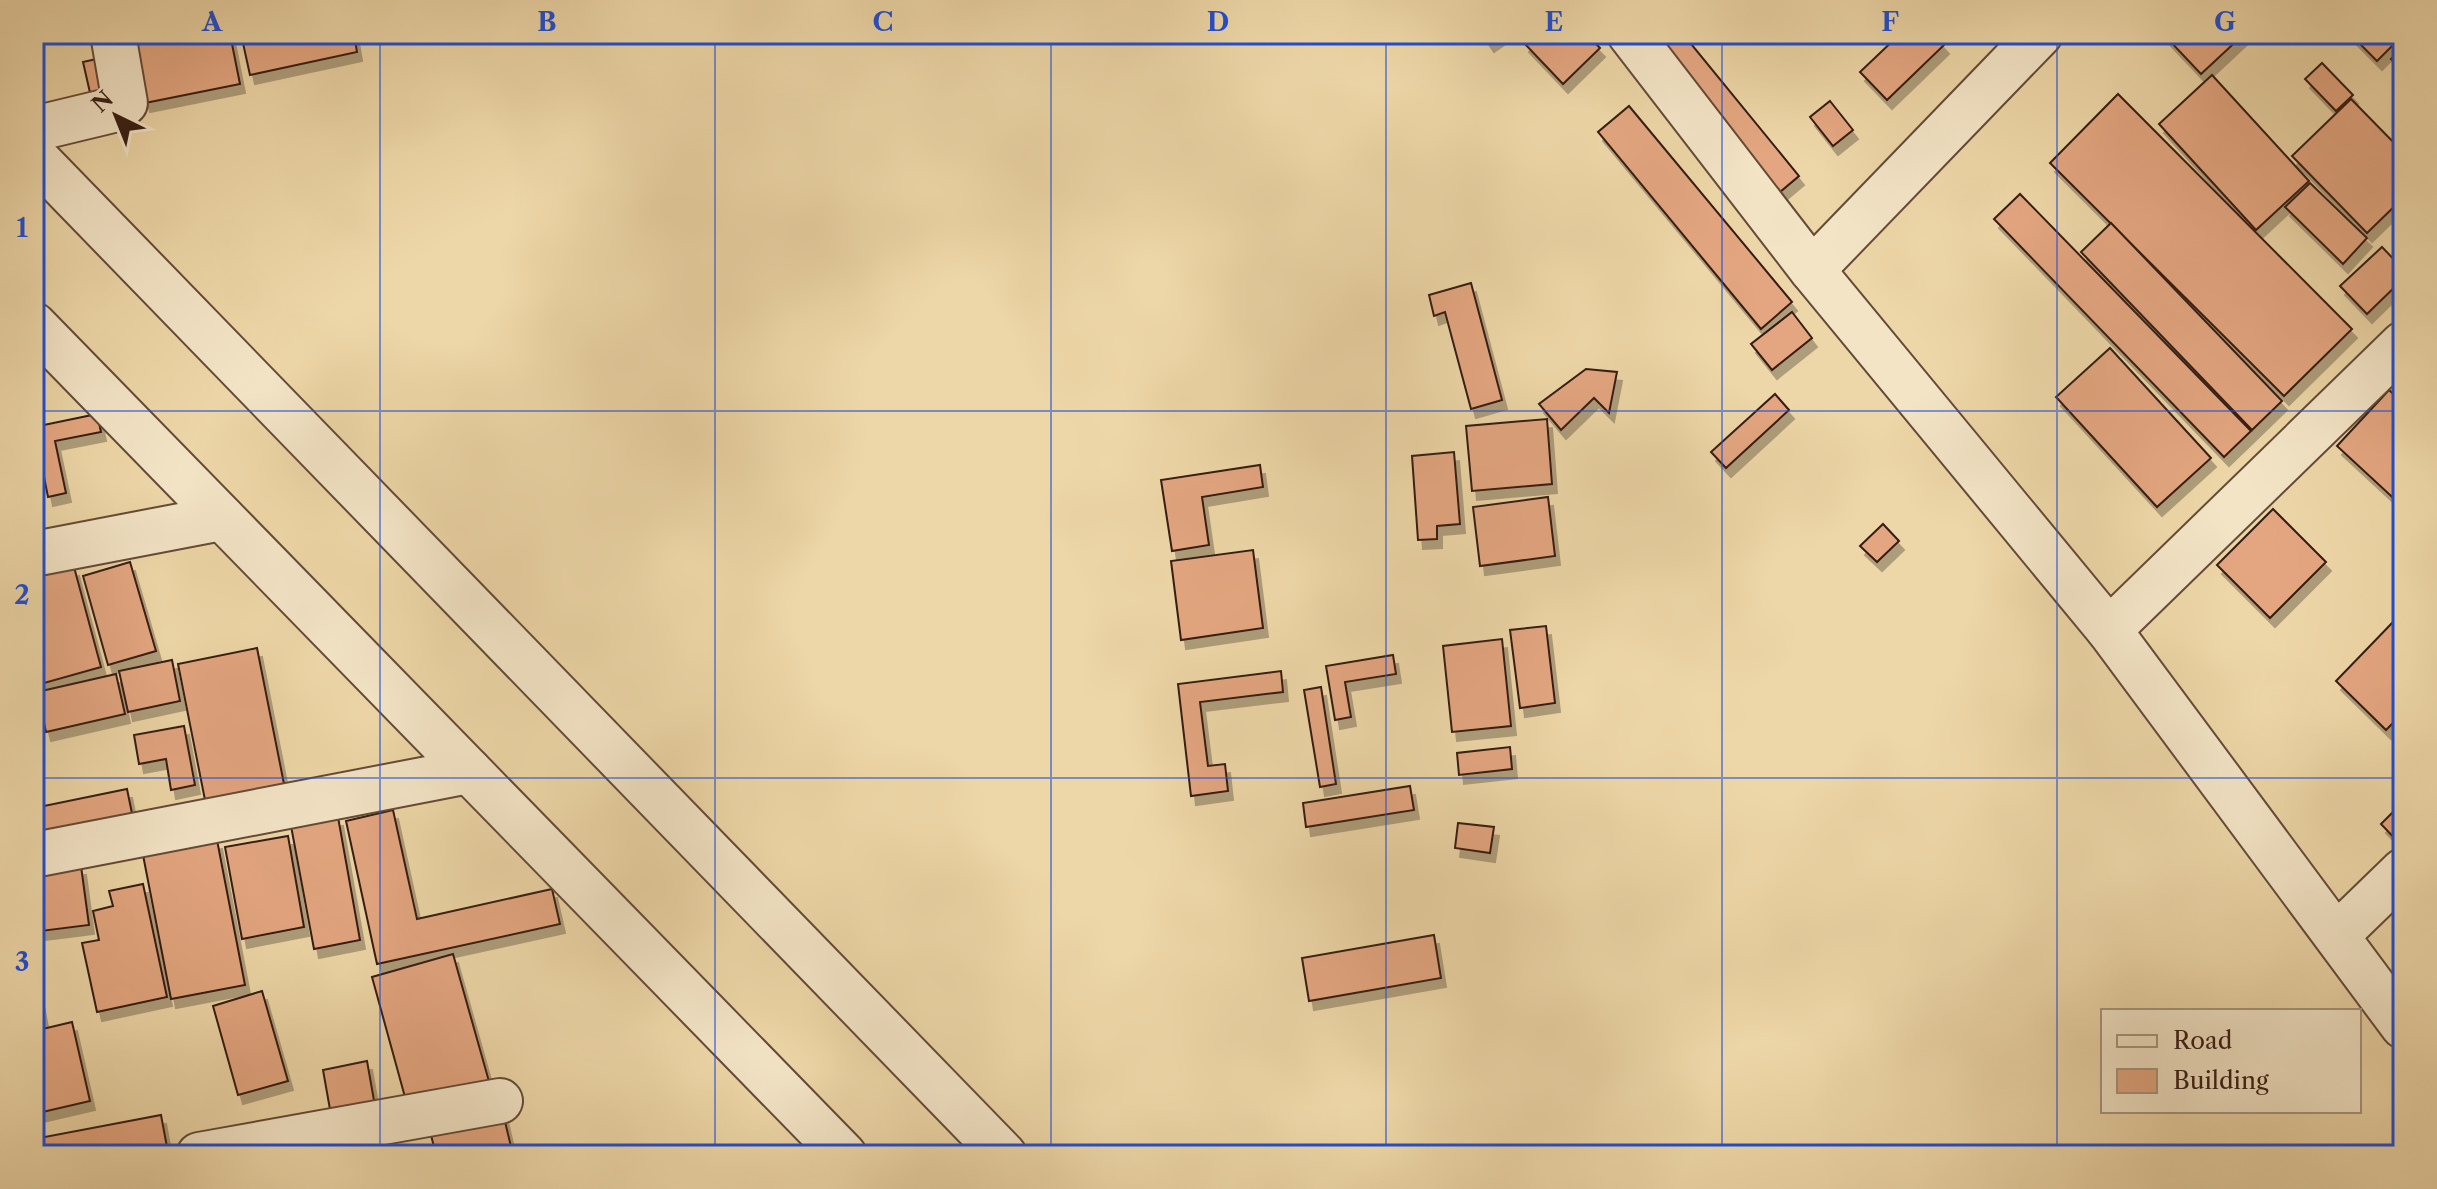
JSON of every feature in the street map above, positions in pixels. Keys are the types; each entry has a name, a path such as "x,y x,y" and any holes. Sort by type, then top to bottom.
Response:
{"street":[{"path":"34,129 117,109 125,103 113,34"},
{"path":"1630,34 1812,270 2109,630 2403,1026"},
{"path":"1812,270 2040,34"},
{"path":"34,156 1004,1155"},
{"path":"34,325 844,1155"},
{"path":"2109,630 2403,344"},
{"path":"34,554 222,518"},
{"path":"34,855 469,771"},
{"path":"2337,935 2403,871"},
{"path":"199,1155 500,1101"}],"building":[{"path":"131,34 230,34 240,84 145,103"},
{"path":"241,34 354,34 357,52 250,75"},
{"path":"1483,34 1502,34 1489,43"},
{"path":"1533,34 1586,34 1600,48 1563,84 1524,43"},
{"path":"1666,34 1683,34 1799,176 1780,192 1656,42"},
{"path":"1900,34 1934,34 1944,45 1887,100 1860,72"},
{"path":"2170,34 2244,34 2201,74 2166,37"},
{"path":"2350,34 2403,34 2403,35 2377,61"},
{"path":"2403,47 2403,70 2391,59"},
{"path":"101,58 109,93 91,97 83,62"},
{"path":"2322,63 2353,95 2336,111 2305,79"},
{"path":"2212,75 2309,181 2256,230 2159,124"},
{"path":"2118,94 2352,329 2284,396 2050,163"},
{"path":"2351,99 2403,152 2403,198 2367,233 2292,156"},
{"path":"1830,101 1853,130 1833,146 1810,117"},
{"path":"1629,106 1792,302 1761,329 1598,132"},
{"path":"2310,183 2367,238 2343,264 2285,207"},
{"path":"2020,194 2251,431 2224,457 1994,219"},
{"path":"2111,223 2282,401 2252,430 2081,252"},
{"path":"2382,247 2403,269 2403,279 2367,314 2340,286"},
{"path":"1471,283 1502,400 1471,409 1445,312 1434,316 1429,295"},
{"path":"1792,312 1812,338 1772,370 1751,344"},
{"path":"2110,348 2211,458 2157,507 2056,397"},
{"path":"1586,369 1617,372 1609,413 1594,398 1561,430 1539,404"},
{"path":"2389,390 2403,403 2403,507 2337,446"},
{"path":"1775,394 1789,410 1726,468 1711,452"},
{"path":"97,414 101,432 55,441 66,493 48,497 34,427"},
{"path":"1547,419 1552,484 1472,491 1466,426"},
{"path":"1454,452 1460,524 1437,526 1437,539 1418,540 1412,456"},
{"path":"1260,465 1263,487 1202,497 1209,545 1172,551 1161,480"},
{"path":"1548,497 1555,556 1480,566 1473,507"},
{"path":"2273,509 2326,562 2270,618 2217,565"},
{"path":"1883,524 1899,541 1877,562 1860,546"},
{"path":"1253,550 1263,628 1181,640 1171,561"},
{"path":"130,562 156,651 108,665 83,576"},
{"path":"74,567 101,667 37,685 34,578"},
{"path":"2394,621 2403,630 2403,713 2386,730 2336,681"},
{"path":"1546,626 1555,703 1520,708 1510,630"},
{"path":"1502,639 1511,726 1452,732 1443,646"},
{"path":"257,648 286,794 207,810 178,664"},
{"path":"1393,655 1396,674 1345,682 1351,717 1335,720 1326,666"},
{"path":"172,660 180,701 128,712 119,671"},
{"path":"1281,671 1283,692 1200,702 1208,766 1225,764 1228,791 1191,796 1178,684"},
{"path":"116,674 125,714 46,732 37,692"},
{"path":"1321,687 1336,784 1320,787 1304,690"},
{"path":"184,726 195,785 171,790 166,759 139,764 134,735"},
{"path":"1510,747 1512,769 1459,775 1457,753"},
{"path":"1410,786 1414,810 1306,827 1303,803"},
{"path":"127,789 135,828 34,849 34,808"},
{"path":"2403,802 2403,839 2399,843 2381,824"},
{"path":"393,810 417,919 552,889 560,924 377,964 346,821"},
{"path":"338,817 360,940 314,949 291,826"},
{"path":"1458,823 1494,827 1490,853 1455,848"},
{"path":"288,836 304,927 242,939 225,847"},
{"path":"217,840 245,985 171,999 143,855"},
{"path":"81,866 89,925 41,931 34,873"},
{"path":"143,884 167,997 97,1012 82,943 99,940 93,911 113,906 109,891"},
{"path":"1434,935 1441,978 1309,1001 1302,958"},
{"path":"453,954 490,1085 408,1108 372,977"},
{"path":"34,972 43,1018 34,1019"},
{"path":"262,991 288,1081 238,1095 213,1006"},
{"path":"72,1022 90,1101 34,1114 34,1031"},
{"path":"367,1061 375,1106 331,1115 323,1070"},
{"path":"501,1105 513,1155 436,1155 428,1123"},
{"path":"161,1115 167,1147 127,1155 34,1155 34,1139"}]}
